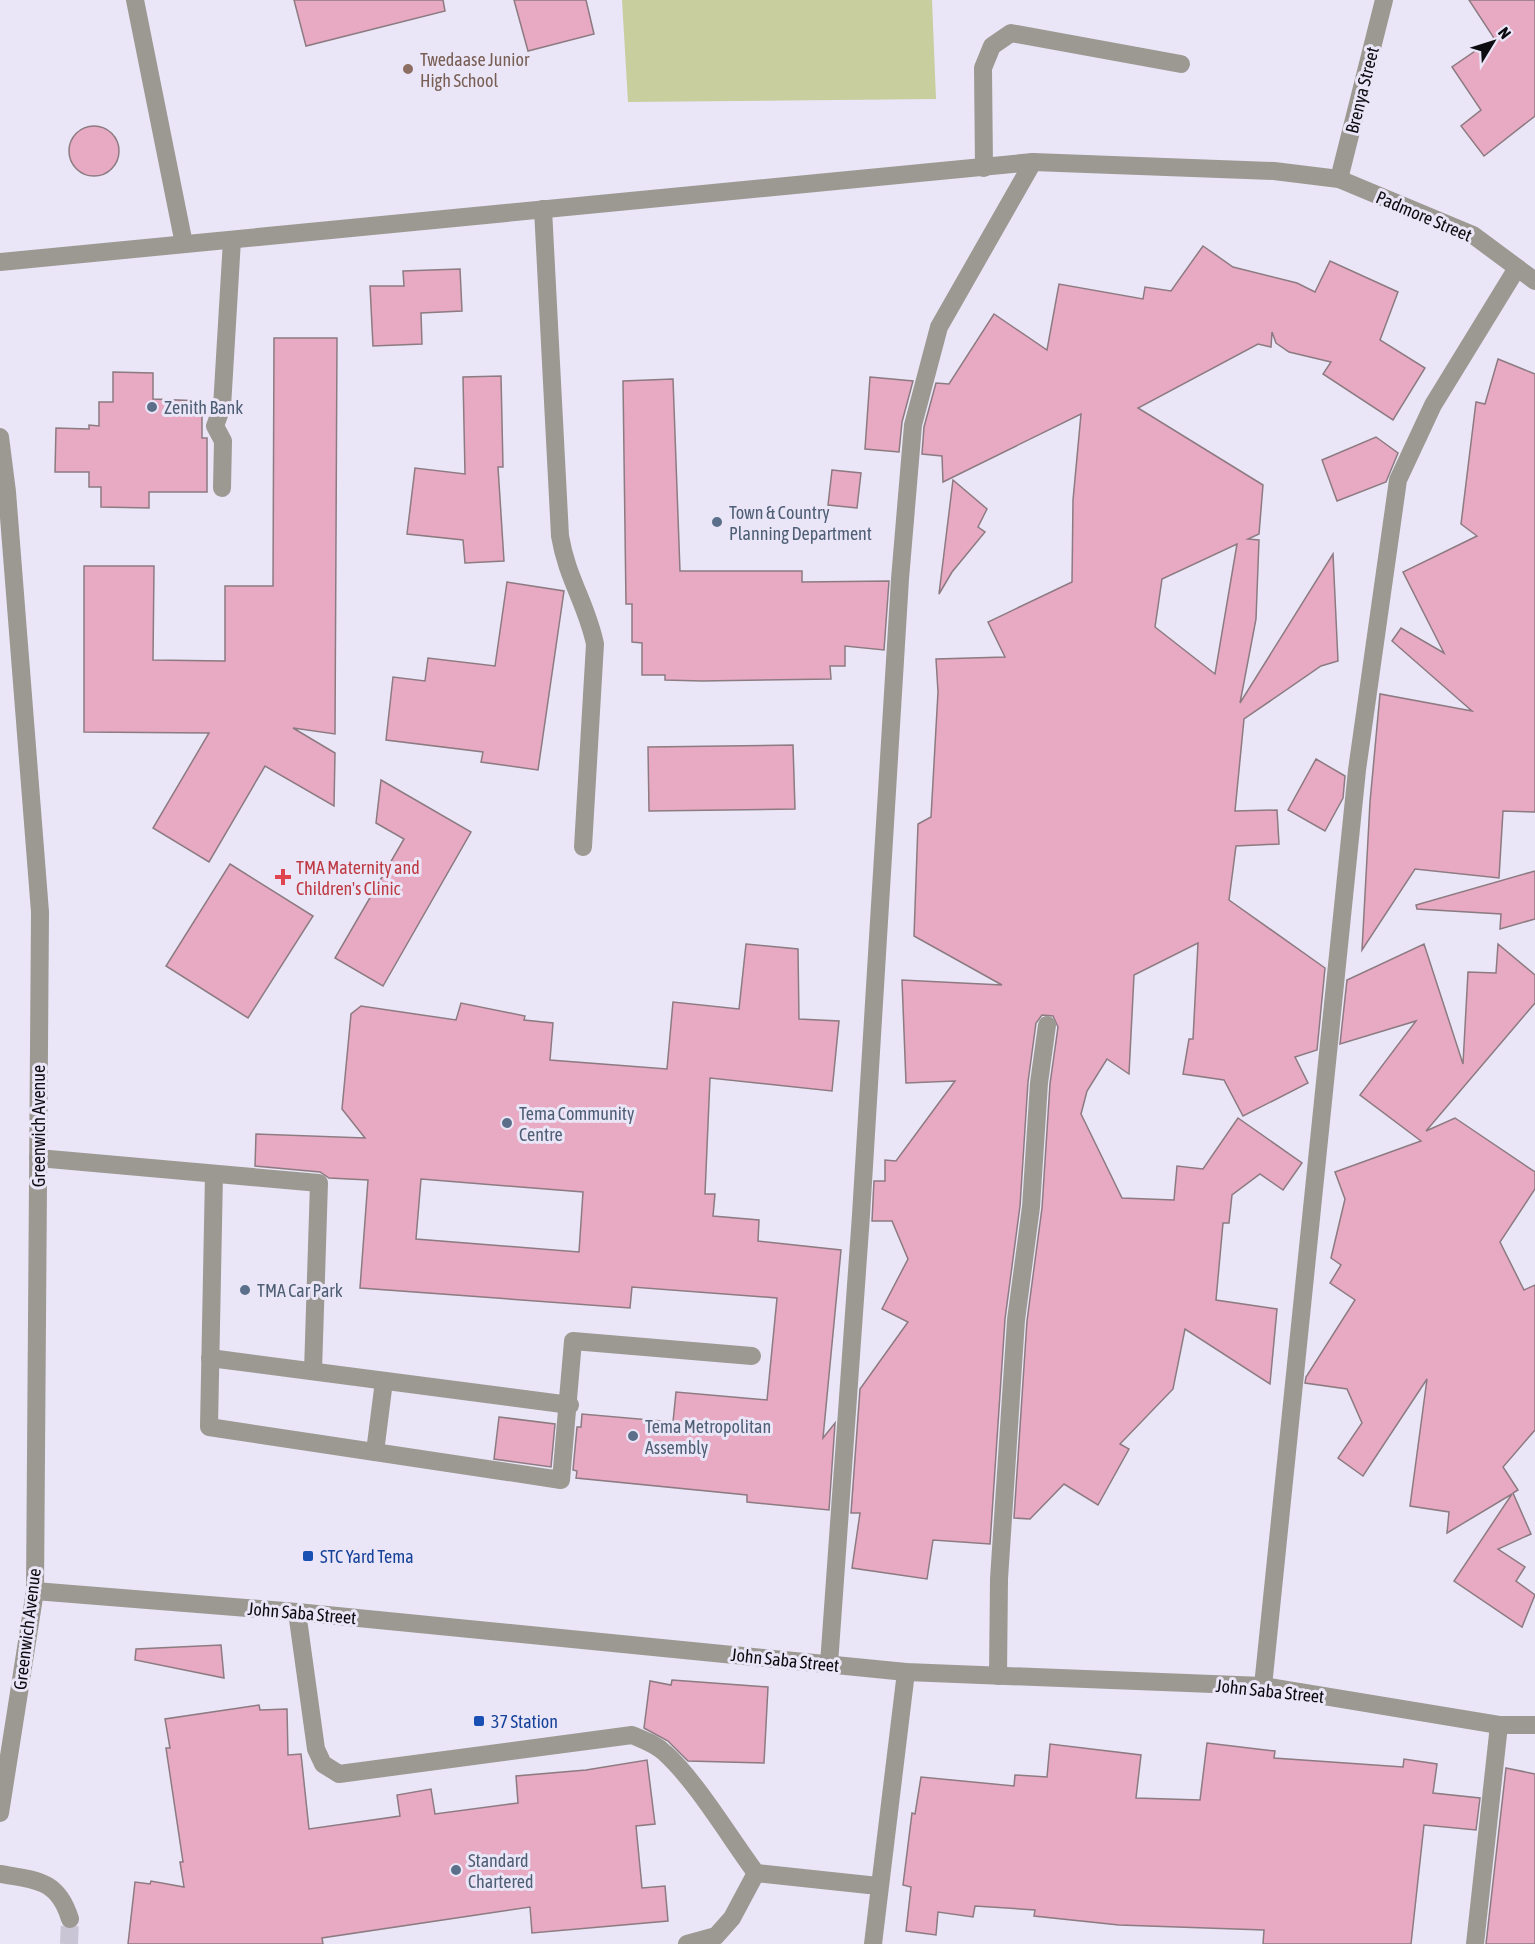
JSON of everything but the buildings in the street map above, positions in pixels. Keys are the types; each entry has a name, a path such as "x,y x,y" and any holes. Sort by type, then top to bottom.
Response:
{"street":[{"path":"135,0 184,244"},
{"name":"Brenya Street","path":"1339,179 1384,0"},
{"path":"984,168 983,68 992,46 1011,33 1181,64"},
{"path":"829,1664 860,1227 900,579 914,425 939,327 1033,162"},
{"name":"Padmore Street","path":"0,262 1033,162 1274,171 1339,179 1473,235 1535,280"},
{"path":"543,209 560,536 565,564 591,621 596,644 583,847"},
{"path":"222,488 223,441 215,426 222,407 232,240"},
{"path":"1263,1686 1356,782 1398,480 1433,405 1516,268"},
{"name":"Greenwich Avenue","path":"0,437 7,492 40,912 35,1591 0,1813"},
{"path":"998,1676 999,1579 1017,1320 1030,1218 1039,1083 1047,1025"},
{"path":"38,1158 319,1183 313,1371"},
{"path":"214,1174 209,1427 561,1480 570,1405 573,1341 752,1356"},
{"path":"210,1358 570,1405"},
{"path":"375,1452 384,1381"},
{"name":"John Saba Street","path":"35,1591 297,1612 906,1672 1263,1686 1499,1725 1535,1725"},
{"path":"297,1612 316,1749 323,1764 339,1774 632,1735 651,1743 665,1753 684,1774 756,1873 878,1887"},
{"path":"873,1944 878,1887 906,1672"},
{"path":"1475,1944 1499,1725"},
{"path":"687,1944 716,1936 732,1918 756,1873"},
{"path":"0,1874 44,1882 64,1900 70,1920"}],"green space":[{"path":"622,0 932,0 936,99 628,102"}],"tunnel":[{"path":"69,1944 70,1919"}],"place":[{"name":"Twedaase Junior High School","path":"408,69"},
{"name":"Zenith Bank","path":"152,407"},
{"name":"Town & Country Planning Department","path":"717,522"},
{"name":"TMA Maternity and Children's Clinic","path":"283,877"},
{"name":"Tema Community Centre","path":"507,1123"},
{"name":"TMA Car Park","path":"245,1290"},
{"name":"Tema Metropolitan Assembly","path":"633,1436"},
{"name":"STC Yard Tema","path":"308,1556"},
{"name":"37 Station","path":"479,1721"},
{"name":"Standard Chartered","path":"456,1870"}]}
